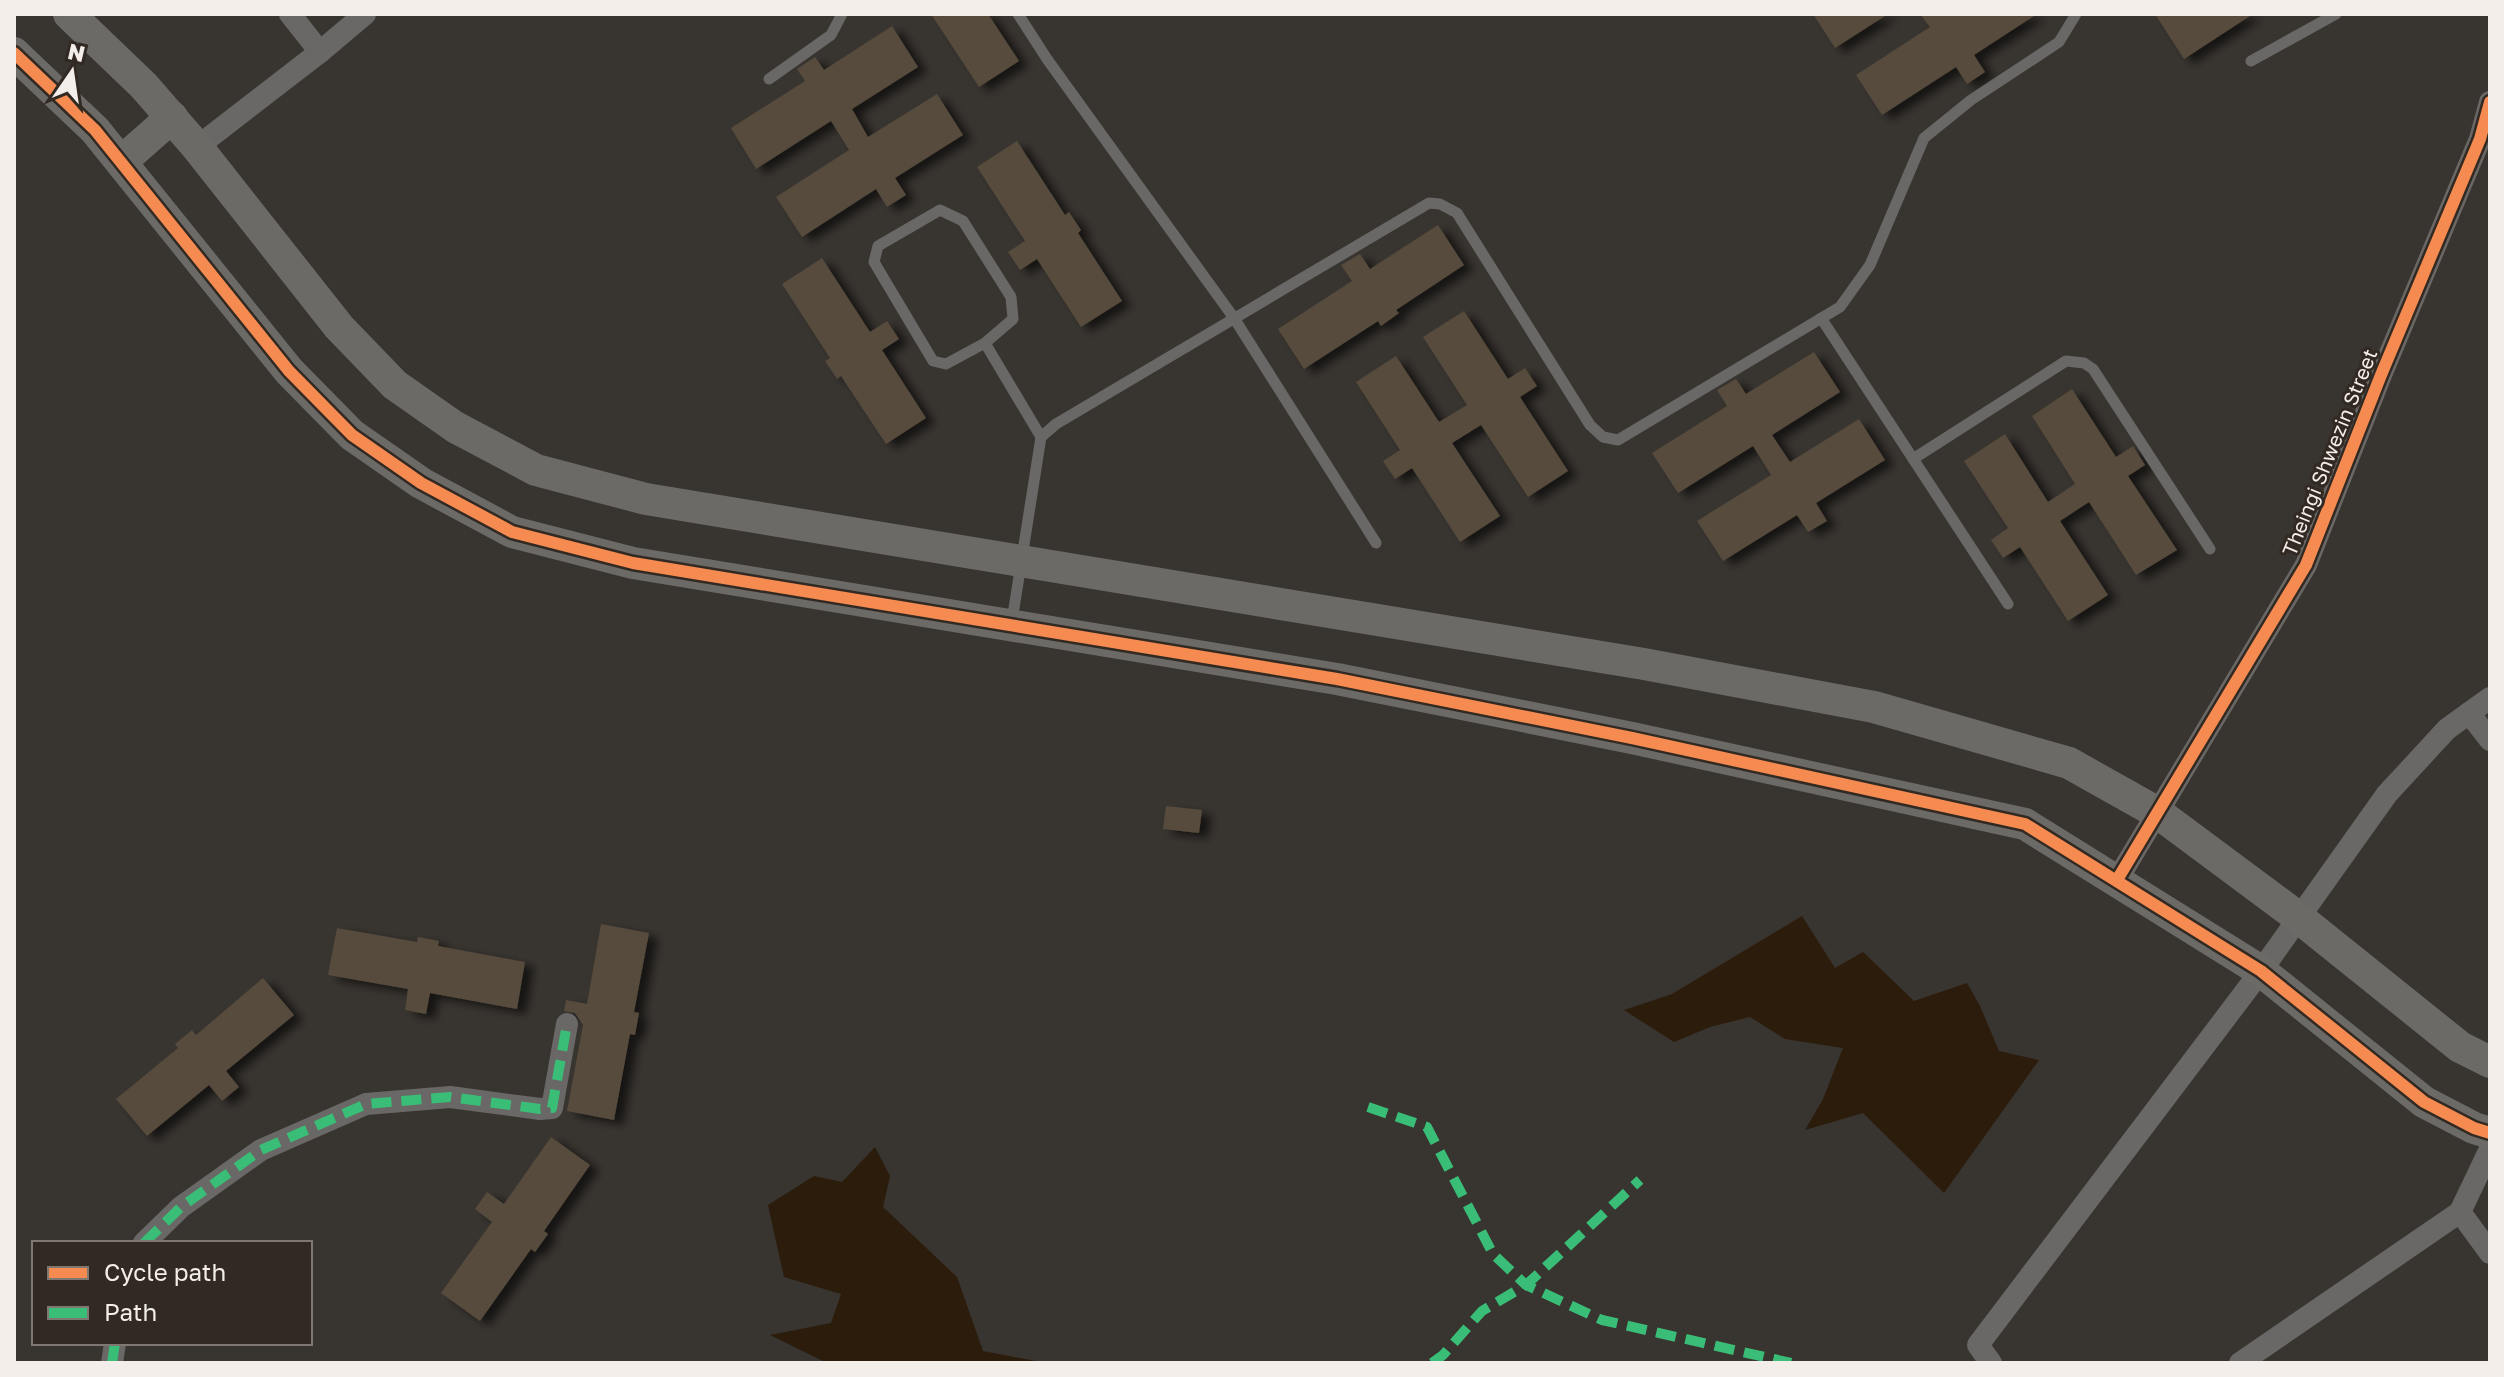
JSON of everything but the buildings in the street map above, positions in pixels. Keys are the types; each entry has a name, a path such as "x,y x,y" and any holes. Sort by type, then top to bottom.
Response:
{"street":[{"path":"69,14 172,117 339,327 395,385 455,427 536,470 646,499 1644,664 1874,707 2069,763 2158,813 2298,917 2460,1047 2490,1062"},
{"path":"290,14 320,52"},
{"path":"197,147 365,14"},
{"path":"14,53 95,130 289,371 352,435 421,483 512,532 633,563 1337,679 1632,738 2025,824 2261,971 2424,1102 2490,1133"},
{"name":"Theingi Shwezin Street","path":"2117,880 2306,565 2381,375 2480,139 2490,102"},
{"path":"121,162 172,117"},
{"path":"1978,1357 2387,794 2447,729 2490,698"},
{"path":"2469,713 2490,740"},
{"path":"146,1241 181,1207 261,1150 366,1104 450,1097 552,1108 567,1024"},
{"path":"2240,1363 2460,1212 2490,1149"},
{"path":"2460,1212 2490,1253"}],"lane":[{"path":"769,79 831,35 842,14"},
{"path":"1018,14 1047,59 1234,318 1376,543"},
{"path":"1011,625 1041,437 1056,424 1429,203 1440,204 1457,213 1590,425 1603,437 1618,440 1840,307 1870,265 1924,138 1971,100 2059,42 2076,14"},
{"path":"2251,61 2336,14"},
{"path":"940,210 963,221 1011,297 1013,319 985,343 946,364 933,361 874,262 878,246 940,210"},
{"path":"1821,318 2008,604"},
{"path":"985,343 1041,437"},
{"path":"1913,459 2066,361 2084,363 2093,369 2210,549"}],"shaded area":[{"path":"1802,916 1835,968 1863,952 1914,1001 1967,983 1999,1051 2039,1060 1944,1193 1863,1113 1805,1130 1823,1099 1843,1048 1785,1039 1750,1017 1710,1027 1674,1042 1624,1010 1672,994"},
{"path":"875,1147 890,1176 883,1207 957,1277 983,1351 1046,1363 827,1363 770,1335 831,1323 841,1294 784,1277 768,1205 814,1176 842,1182"}],"marked path":[{"path":"146,1241 181,1207 261,1150 366,1104 450,1097 552,1108 567,1024"},
{"path":"1368,1107 1427,1127 1493,1254 1526,1285 1602,1320 1791,1363"},
{"path":"1432,1363 1482,1311 1526,1285 1640,1180"},
{"path":"112,1363 115,1345"}],"cycle path":[{"path":"14,53 95,130 289,371 352,435 421,483 512,532 633,563 1337,679 1632,738 2025,824 2261,971 2424,1102 2490,1133"},
{"path":"2117,880 2306,565 2381,375 2480,139 2490,102"}]}
